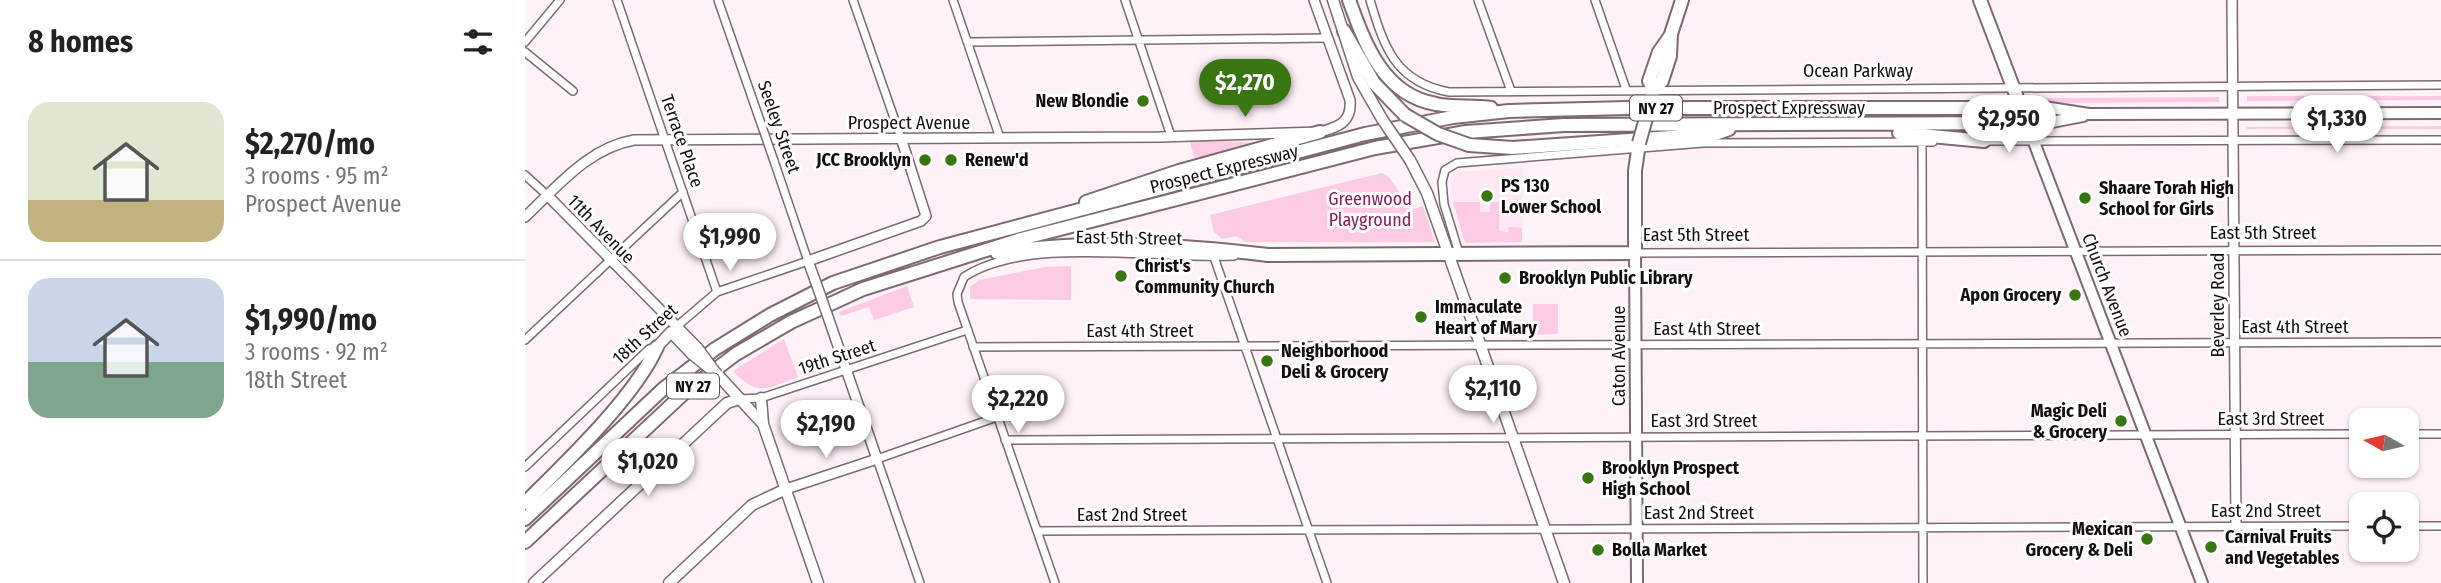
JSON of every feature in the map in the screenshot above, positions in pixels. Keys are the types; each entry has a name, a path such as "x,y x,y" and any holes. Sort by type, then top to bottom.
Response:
{"highway":[{"path":"1349,0 1371,55 1388,78 1409,94 1437,104 1509,111"},
{"name":"Caton Avenue","path":"1635,253 1638,146 1653,93 1649,81 1659,52 1671,34 1682,0"},
{"name":"Church Avenue","path":"1980,0 2021,108"},
{"path":"1344,31 1374,83 1405,115 1438,134 1469,145 1500,148 1715,134 1743,125"},
{"name":"Prospect Expressway","path":"525,519 663,390 715,349 770,315 833,284 891,261 1054,216 1365,134 1453,117 1509,111 1628,108 2021,108"},
{"name":"Prospect Expressway","path":"525,542 682,395 732,357 791,322 863,289 945,261 1363,151 1467,132 1564,125 1857,126 2027,123"},
{"path":"1857,126 1874,132 1984,141"},
{"path":"1054,216 1102,194 1320,132"},
{"name":"NY 27","path":"945,261 1044,246 1093,244 1185,247 1269,255"},
{"name":"East 5th Street","path":"1269,255 1635,253"},
{"path":"525,503 571,457 647,369 657,347"}],"main road":[{"path":"1333,0 1357,77 1410,160 1454,253 1481,345 1564,583"},
{"path":"2021,108 2089,114 2441,113"},
{"name":"Church Avenue","path":"2021,108 2201,583"},
{"path":"2027,123 2047,123 2089,114"},
{"name":"Caton Avenue","path":"1635,253 1637,583"},
{"path":"674,330 763,424"},
{"name":"18th Street","path":"657,347 674,330"},
{"path":"761,398 763,424 818,583"},
{"path":"534,583 727,403 739,399"},
{"path":"669,583 752,505 786,489"}],"street":[{"path":"525,41 560,0"},
{"name":"Terrace Place","path":"617,0 717,292"},
{"name":"Seeley Street","path":"718,0 919,583"},
{"path":"853,0 901,138"},
{"path":"953,0 1000,138"},
{"path":"1125,0 1171,136"},
{"path":"1314,0 1350,100 1351,111 1342,125 1320,132"},
{"name":"Ocean Parkway","path":"1370,0 1387,50 1413,80 1431,89 1449,92 1626,89 1653,93 2441,85"},
{"path":"1478,0 1511,91"},
{"path":"1595,0 1626,89"},
{"name":"Beverley Road","path":"2232,0 2236,527"},
{"path":"968,42 1138,38 1327,38"},
{"path":"525,52 573,91"},
{"name":"Prospect Avenue","path":"525,217 601,150 626,141 1320,132"},
{"name":"18th Street","path":"674,330 717,292 921,221 926,216 901,138"},
{"path":"1454,253 1442,194 1443,177 1452,164 1638,146 1703,143 2441,140"},
{"path":"1921,142 1923,583"},
{"name":"11th Avenue","path":"525,175 674,330"},
{"path":"525,340 683,192"},
{"name":"East 5th Street","path":"1635,253 2441,250"},
{"name":"East 5th Street","path":"967,330 958,302 959,286 971,272 1039,255 1269,255"},
{"path":"1214,257 1327,583"},
{"path":"967,330 1055,583"},
{"name":"19th Street","path":"739,399 761,398 967,330"},
{"name":"East 4th Street","path":"973,347 2441,342"},
{"name":"18th Street","path":"525,467 649,349 657,347"},
{"path":"786,489 997,417"},
{"name":"East 3rd Street","path":"1005,440 2349,434"},
{"path":"2419,434 2441,434"},
{"name":"East 2nd Street","path":"1037,531 2349,526"},
{"path":"2419,526 2441,526"}],"shaded area":[{"name":"PS 130 Lower School","path":"1523,168 1522,228 1499,232 1490,212 1480,212 1480,202 1453,202 1451,183 1456,172"}],"green space":[{"path":"2247,96 2441,96 2441,100 2247,101"},
{"path":"2219,97 2219,102 2037,103 2035,98"},
{"path":"2441,126 2441,129 2247,129 2247,127"},
{"path":"1189,139 1256,143 1195,160"},
{"name":"Greenwood Playground","path":"1382,173 1389,177 1411,210 1423,206 1435,242 1245,242 1237,236 1222,239 1214,232 1210,215"},
{"path":"1453,202 1480,202 1480,212 1490,212 1490,202 1499,202 1499,231 1508,232 1509,227 1522,228 1522,242 1465,243"},
{"path":"1071,266 1071,300 970,299 970,287 979,280 1045,267"},
{"path":"907,286 914,307 874,320 869,307 841,316 839,312"},
{"path":"1533,304 1558,304 1558,334 1533,335"},
{"path":"784,339 798,377 763,388 749,385 733,371"}],"place":[{"name":"New Blondie","path":"1143,101"},
{"name":"JCC Brooklyn","path":"925,160"},
{"name":"Renew'd","path":"951,160"},
{"name":"PS 130 Lower School","path":"1487,196"},
{"name":"Shaare Torah High School for Girls","path":"2085,198"},
{"name":"Christ's Community Church","path":"1121,276"},
{"name":"Brooklyn Public Library","path":"1505,278"},
{"name":"Apon Grocery","path":"2075,295"},
{"name":"Immaculate Heart of Mary","path":"1421,317"},
{"name":"Neighborhood Deli & Grocery","path":"1267,361"},
{"name":"Magic Deli & Grocery","path":"2121,421"},
{"name":"Brooklyn Prospect High School","path":"1588,478"},
{"name":"Mexican Grocery & Deli","path":"2147,539"},
{"name":"Carnival Fruits and Vegetables","path":"2211,547"},
{"name":"Bolla Market","path":"1598,550"}]}
